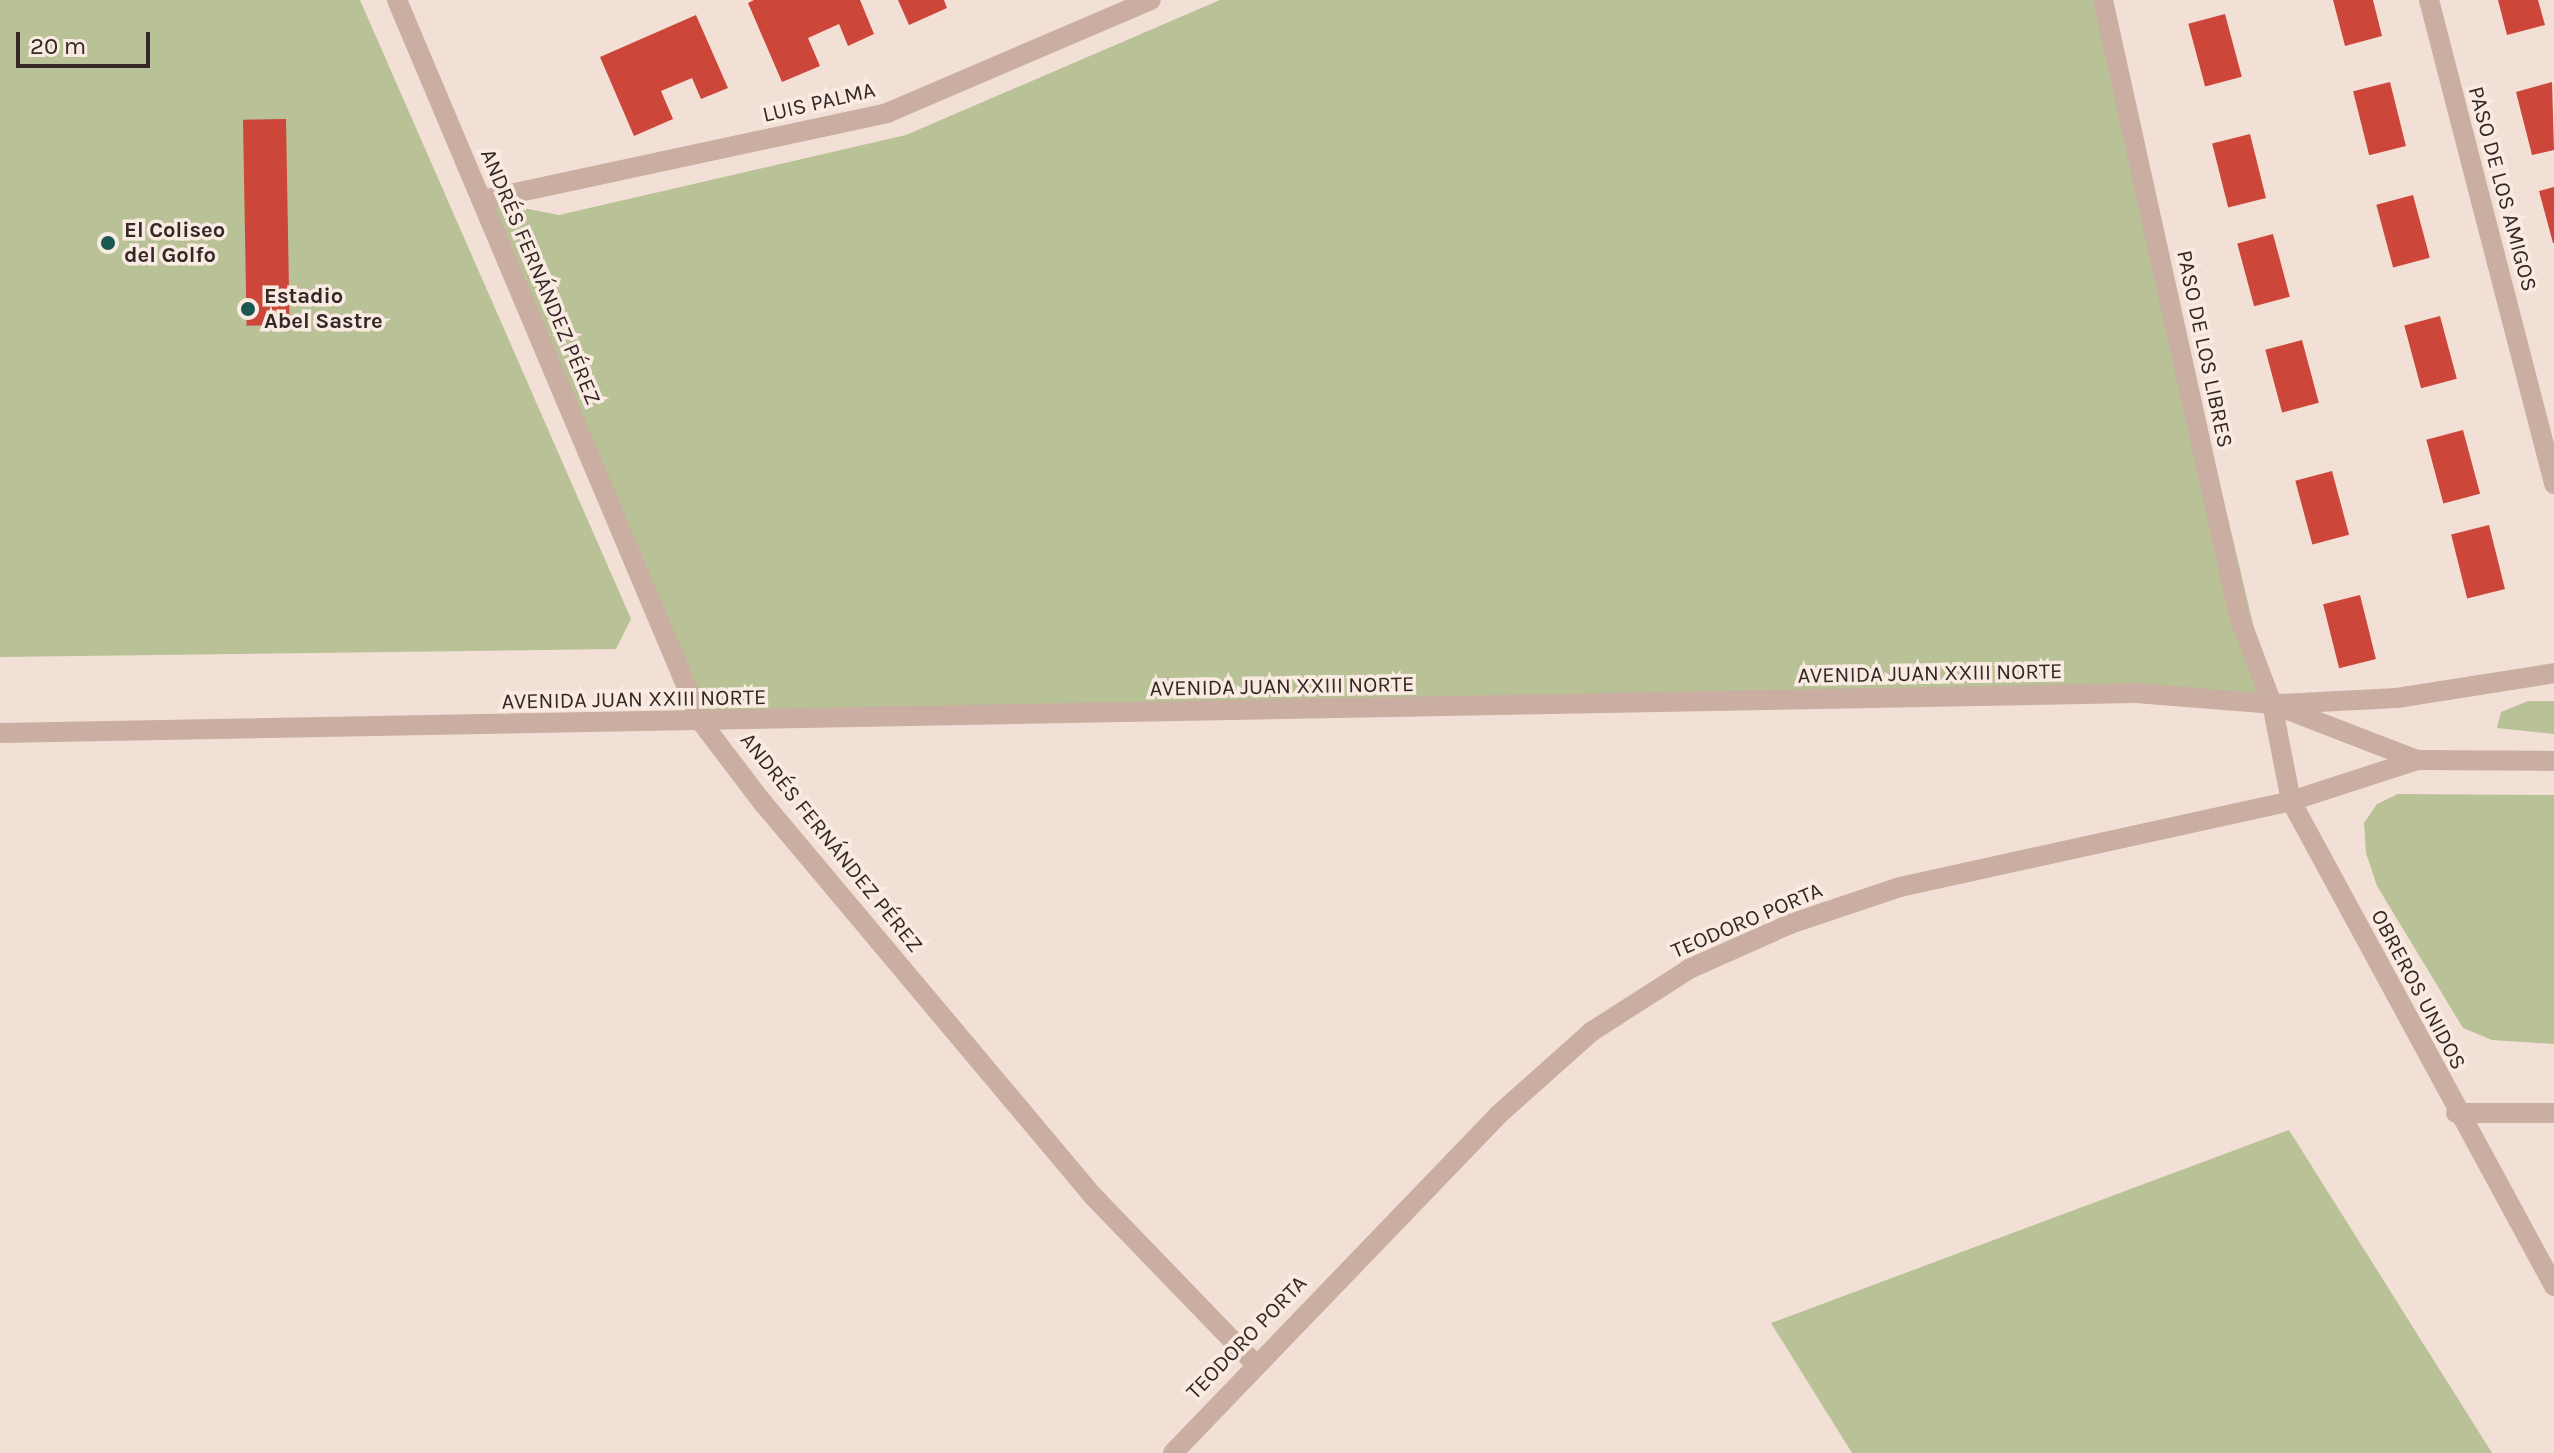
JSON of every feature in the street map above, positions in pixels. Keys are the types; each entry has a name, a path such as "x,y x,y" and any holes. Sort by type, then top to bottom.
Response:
{"street":[{"name":"ANDRÉS FERNÁNDEZ PÉREZ","path":"397,0 702,723 763,803 1093,1196 1254,1363"},
{"name":"LUIS PALMA","path":"482,200 887,113 1151,0"},
{"name":"PASO DE LOS LIBRES","path":"2103,0 2239,616 2272,704"},
{"name":"PASO DE LOS AMIGOS","path":"2429,0 2554,484"},
{"path":"2272,704 2397,698 2554,673"},
{"name":"AVENIDA JUAN XXIII NORTE","path":"0,733 702,723 2136,693 2272,704 2417,760 2554,761"},
{"name":"OBREROS UNIDOS","path":"2272,704 2291,801 2456,1113 2554,1286"},
{"name":"TEODORO PORTA","path":"1173,1453 1254,1363 1498,1115 1591,1032 1689,969 1790,924 1900,887 2291,801 2417,760"},
{"path":"2456,1113 2554,1113"}],"green space":[{"name":"Estadio Abel Sastre","path":"0,0 360,0 631,619 616,649 0,657"},
{"path":"1220,0 2105,0 2272,704 2136,693 702,723 482,200 559,215 906,135"},
{"path":"2528,701 2554,701 2554,734 2497,728 2501,712"},
{"path":"2398,794 2554,795 2554,1044 2492,1040 2463,1028 2377,886 2366,853 2364,823 2377,804"},
{"path":"2289,1130 2492,1453 1852,1453 1771,1323"}],"building":[{"path":"754,0 860,0 874,34 848,46 839,24 808,38 820,66 782,82 748,3"},
{"path":"898,0 944,0 947,8 909,25"},
{"path":"2333,0 2373,0 2382,36 2345,46"},
{"path":"2498,0 2538,0 2545,25 2507,35"},
{"path":"2225,14 2242,77 2205,87 2188,24"},
{"path":"696,15 728,88 701,99 692,78 661,91 673,119 634,136 600,57"},
{"path":"2390,82 2406,146 2369,155 2353,91"},
{"path":"2552,82 2554,150 2532,155 2516,92"},
{"path":"286,119 290,325 247,326 243,120"},
{"path":"2250,134 2266,198 2228,207 2212,143"},
{"path":"2554,187 2554,243 2553,243 2539,191"},
{"path":"2413,195 2430,258 2393,268 2376,205"},
{"path":"2273,234 2290,297 2254,306 2237,244"},
{"path":"2440,316 2457,379 2421,388 2404,326"},
{"path":"2302,340 2319,403 2282,413 2265,350"},
{"path":"2463,430 2480,494 2443,504 2426,440"},
{"path":"2332,471 2349,535 2312,545 2295,481"},
{"path":"2489,525 2505,589 2467,598 2451,534"},
{"path":"2360,595 2376,659 2339,668 2323,604"}],"place":[{"name":"El Coliseo del Golfo","path":"108,243"},
{"name":"Estadio Abel Sastre","path":"248,309"}]}
